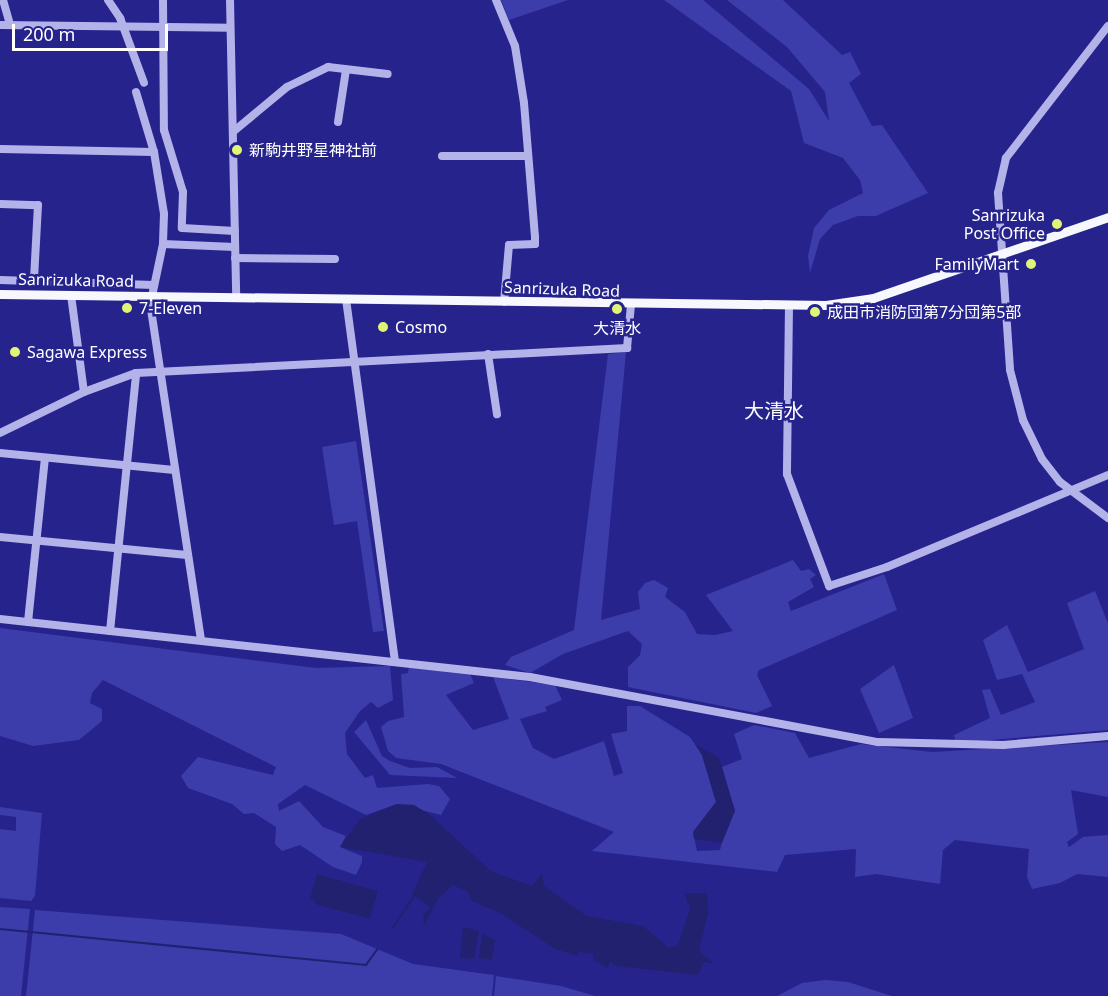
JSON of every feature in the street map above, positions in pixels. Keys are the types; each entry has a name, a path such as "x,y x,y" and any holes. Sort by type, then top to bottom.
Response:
{"main road":[{"name":"Sanrizuka Road","path":"0,294 631,306 859,302 1108,217"}],"street":[{"path":"3,0 10,25"},
{"path":"108,0 123,28 144,83"},
{"path":"163,0 164,130 183,192 182,228 235,231"},
{"path":"230,0 236,297"},
{"path":"496,0 515,46 528,156 535,244 509,245 504,302"},
{"path":"0,25 230,28"},
{"path":"1108,26 1004,163 998,187 1001,255 1016,399 1035,447 1070,491 1108,518"},
{"path":"234,131 287,87 328,67 388,74"},
{"path":"338,122 346,70"},
{"path":"136,92 154,152 162,197 163,244 150,296 159,371 201,640"},
{"path":"0,149 154,152"},
{"path":"442,156 528,156"},
{"path":"0,204 38,206 34,280"},
{"path":"163,244 235,247"},
{"path":"235,258 335,259"},
{"path":"0,280 154,285"},
{"path":"71,295 84,392"},
{"path":"346,299 352,360 395,660"},
{"path":"789,305 787,474 829,586 887,567 1108,475"},
{"path":"0,433 84,392 136,373 352,360 627,348 631,306"},
{"path":"488,354 497,414"},
{"path":"110,631 136,373"},
{"path":"0,453 174,470"},
{"path":"28,622 45,458"},
{"path":"0,537 188,555"},
{"path":"0,619 395,660 598,687 878,742 1003,745 1108,736"}],"shaded area":[{"path":"501,0 568,0 509,20"},
{"path":"664,0 703,0 809,89 829,121 825,92 787,47 727,0 783,0 842,55 850,52 861,74 849,83 872,126 882,125 928,193 876,216 858,216 833,225 820,239 810,273 808,256 814,228 829,210 863,193 860,180 843,158 804,143 791,91"},
{"path":"626,352 601,620 640,609 638,592 645,583 654,580 668,588 665,597 685,612 697,634 715,635 733,631 706,595 793,560 801,571 809,569 816,575 810,579 814,587 788,602 791,611 884,574 897,610 759,670 757,675 772,706 756,713 628,687 628,667 640,655 642,644 628,631 563,654 530,673 505,665 511,657 574,630 608,354"},
{"path":"356,441 384,631 373,632 357,521 334,525 322,447"},
{"path":"1095,591 1108,623 1108,730 956,743 954,735 990,718 982,690 990,689 1001,715 1035,702 1022,674 997,680 983,640 1007,625 1028,672 1084,649 1067,603"},
{"path":"0,628 316,668 390,666 393,700 378,708 371,702 360,711 345,733 347,754 365,778 373,775 377,788 428,784 439,786 450,799 441,815 397,804 366,815 305,785 278,804 279,811 299,801 323,827 346,836 340,847 362,856 362,862 356,875 333,867 300,845 282,851 275,844 276,827 254,813 244,814 232,804 188,788 181,776 198,757 273,775 276,767 103,680 92,693 90,703 102,709 102,721 79,740 33,746 0,736"},
{"path":"894,665 913,718 879,733 860,689"},
{"path":"409,666 470,674 474,683 446,695 473,730 509,719 493,677 555,685 562,700 545,707 547,711 520,719 533,748 554,759 604,741 614,776 623,773 611,734 627,731 627,706 640,706 690,737 702,755 716,802 693,832 697,851 720,850 727,824 735,811 722,767 742,759 734,734 754,725 795,733 809,758 861,744 932,752 1108,742 1108,797 1071,790 1078,834 1067,842 1069,847 1083,837 1108,835 1108,877 1077,874 1060,883 1032,889 1027,877 1029,849 955,840 943,850 940,884 876,874 855,877 856,849 785,855 777,872 592,851 614,832 441,764 396,758 388,751 381,727 388,721 404,717 401,674 408,673"},
{"path":"366,720 382,756 410,768 437,767 457,778 390,775 354,732"},
{"path":"695,744 719,758 735,811 722,843 694,839 693,832 716,802 702,755"},
{"path":"397,804 414,805 429,814 491,871 532,886 542,873 544,886 587,916 643,926 669,948 678,945 690,909 684,893 707,893 708,913 699,951 714,964 704,962 698,975 616,966 610,962 608,969 593,959 593,954 579,952 578,956 555,949 500,913 472,901 468,892 453,885 438,899 424,926 423,916 430,907 412,894 427,862 340,847 360,819"},
{"path":"0,807 42,813 35,896 31,901 0,898 0,829 16,831 16,817 0,815"},
{"path":"317,874 378,891 370,919 315,904 316,900 310,899"},
{"path":"0,907 30,909 21,996 0,996"},
{"path":"35,910 341,934 413,964 494,975 492,996 26,996"},
{"path":"463,927 479,931 474,959 460,958"},
{"path":"482,934 495,940 492,960 479,958"},
{"path":"496,976 561,986 595,996 494,996"},
{"path":"825,980 848,982 892,996 777,996 802,983"}],"waterway":[{"path":"392,929 414,896"},
{"path":"0,929 366,965 377,950"}],"place":[{"name":"新駒井野星神社前","path":"237,150"},
{"name":"Sanrizuka Post Office","path":"1057,224"},
{"name":"FamilyMart","path":"1031,264"},
{"name":"7-Eleven","path":"127,308"},
{"name":"大清水","path":"617,309"},
{"name":"成田市消防団第7分団第5部","path":"815,312"},
{"name":"Cosmo","path":"383,327"},
{"name":"Sagawa Express","path":"15,352"}],"district":[{"name":"大清水","path":"774,410"}]}
